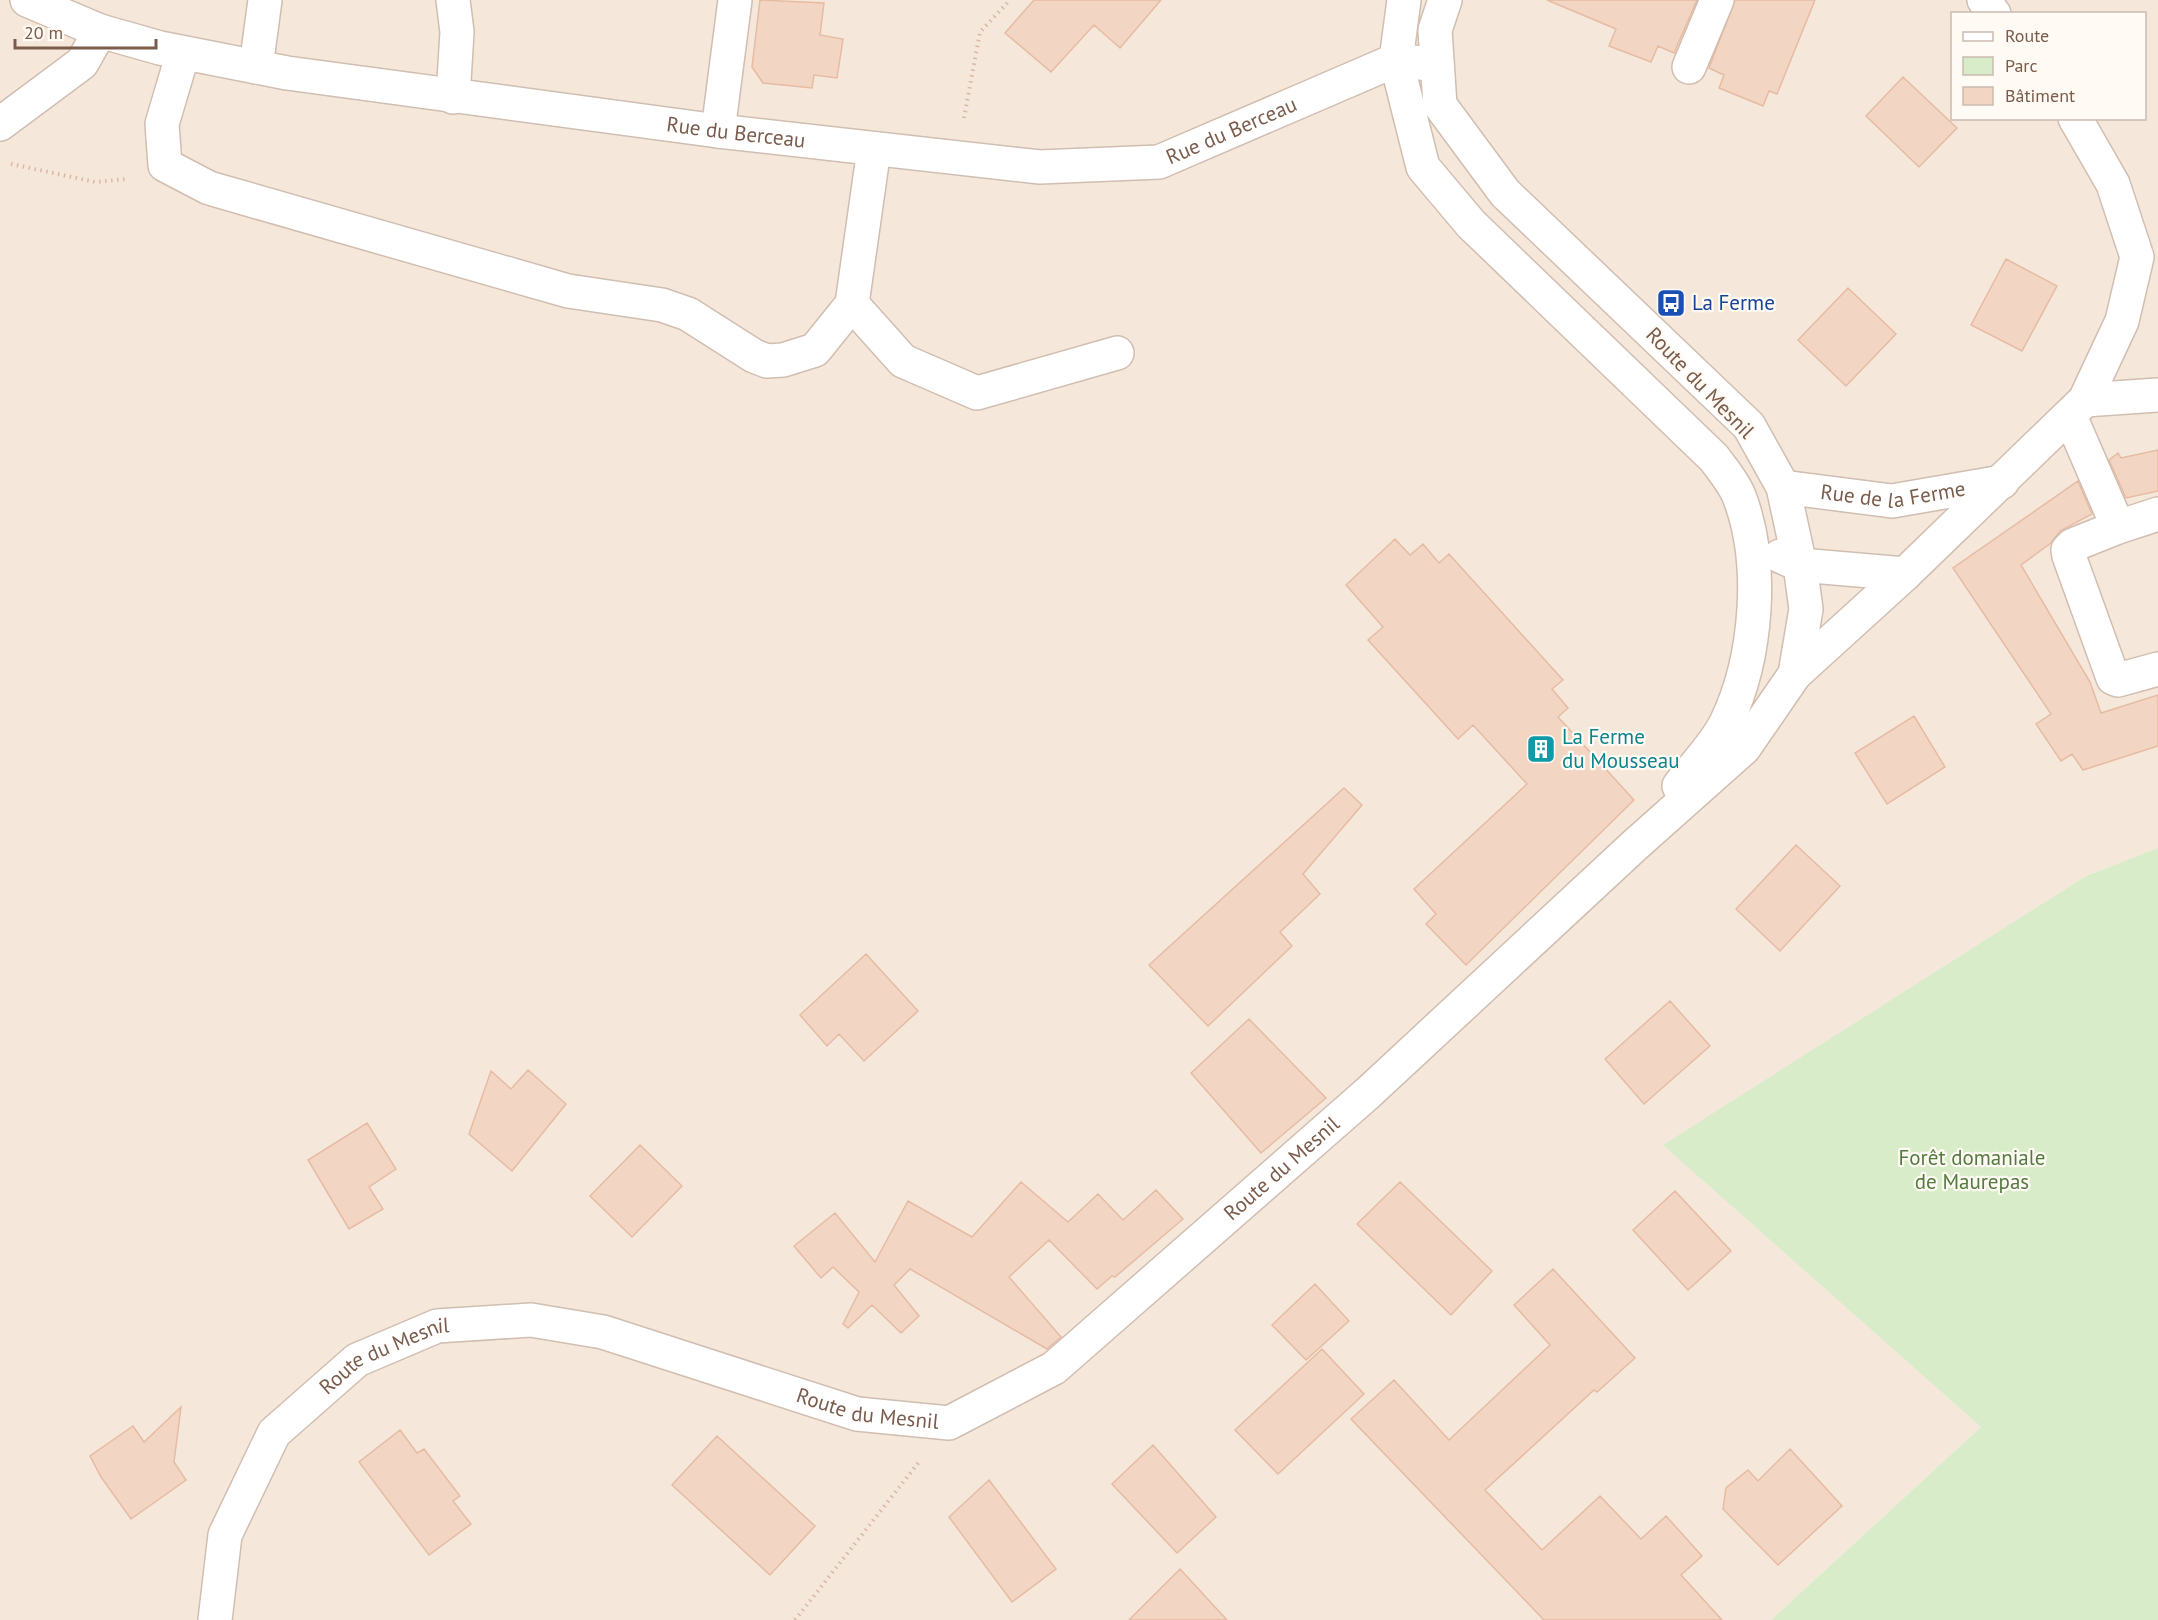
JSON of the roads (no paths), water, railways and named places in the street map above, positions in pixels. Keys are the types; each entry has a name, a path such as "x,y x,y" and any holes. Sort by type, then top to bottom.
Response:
{"street":[{"name":"Rue du Berceau","path":"27,0 99,31 183,53 256,67 453,97 718,132 1040,167 1159,162 1396,60"},
{"path":"256,67 265,0"},
{"path":"453,0 457,32 453,97"},
{"path":"718,132 735,0"},
{"name":"Route du Mesnil","path":"1404,0 1396,60 1423,167 1471,224 1714,458 1739,494 1751,544 1756,605 1746,664 1726,724 1635,845"},
{"name":"Route du Mesnil","path":"215,1620 225,1535 274,1433 357,1360 437,1326 531,1320 603,1332 857,1414 949,1423 1054,1368 1368,1093 1635,845 1744,748 1795,674 1806,609 1800,565 1783,487 1749,426 1505,193 1440,105 1435,30 1445,0"},
{"path":"1689,67 1717,0"},
{"path":"0,124 82,63 99,31"},
{"path":"183,53 162,124 165,165 209,188 413,249 568,291 662,305 688,314 754,356 767,361 783,360 815,350 852,304 874,148"},
{"path":"1396,60 1437,65"},
{"path":"2076,120 2113,184 2137,257 2122,321 2078,408 2118,527"},
{"path":"852,304 903,361 977,393 1117,353"},
{"path":"2078,408 2158,395"},
{"name":"Rue de la Ferme","path":"1795,674 1905,574 2078,408"},
{"name":"Rue de la Ferme","path":"1783,487 1892,501 2002,482"},
{"path":"2158,514 2118,527 2073,545 2068,550 2112,678 2118,680 2158,669"},
{"path":"1751,544 1800,565 1905,574"}],"place":[{"name":"La Ferme","path":"1671,303"},
{"name":"La Ferme du Mousseau","path":"1541,749"}],"park label":[{"name":"Forêt domaniale de Maurepas","path":"1972,1170"}]}
